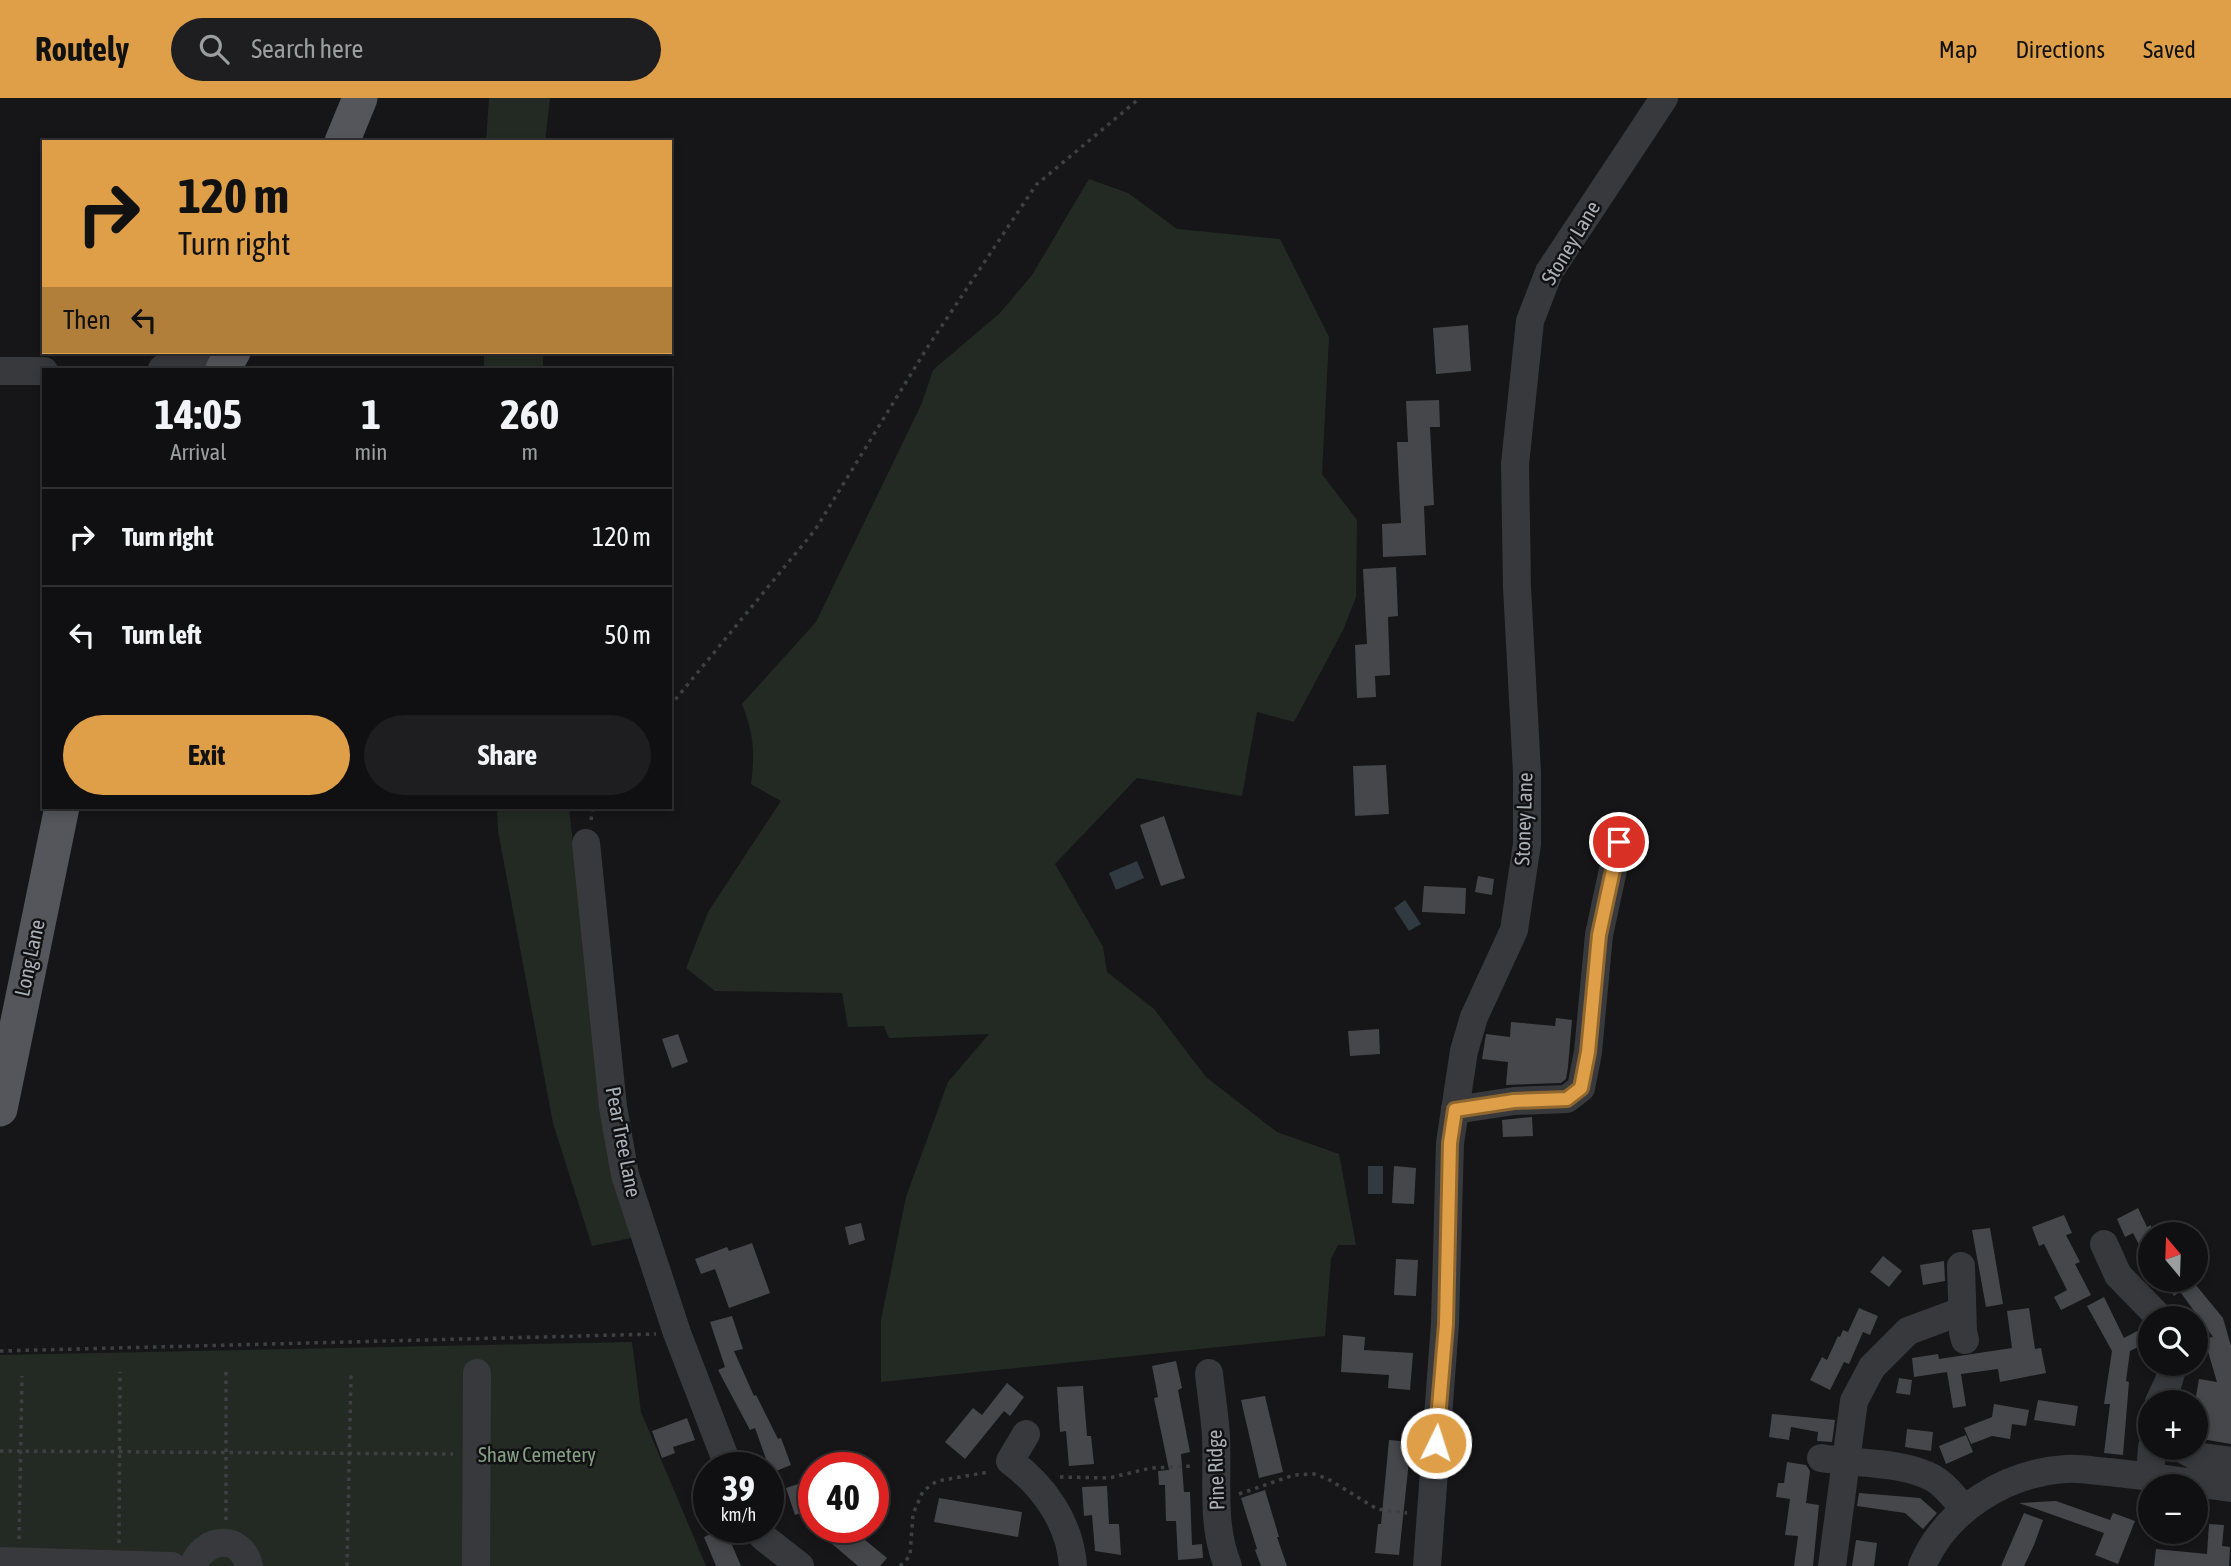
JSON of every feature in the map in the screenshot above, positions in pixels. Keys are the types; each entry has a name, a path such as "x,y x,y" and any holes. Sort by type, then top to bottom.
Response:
{"main road":[{"path":"343,140 360,98"},
{"name":"Long Lane","path":"0,1109 62,809"}],"street":[{"name":"Stoney Lane","path":"1427,1566 1446,1324 1450,1143 1464,1051 1474,1017 1514,930 1527,844 1527,773 1517,587 1515,464 1530,321 1549,272 1664,98"},
{"path":"0,371 42,370"},
{"path":"1455,1110 1514,1101 1567,1099 1581,1088 1588,1052 1599,935 1619,842"},
{"name":"Pear Tree Lane","path":"586,843 613,1107 625,1175 677,1333 723,1452"},
{"path":"2105,1244 2108,1280 2144,1306"},
{"path":"1961,1265 1965,1340"},
{"path":"1832,1566 1833,1460 1854,1401 1872,1367 1908,1331 1962,1311"},
{"path":"476,1566 477,1373"},
{"name":"Pine Ridge","path":"1209,1373 1216,1436 1216,1515 1228,1566"},
{"path":"1026,1434 1010,1461 1033,1479 1062,1523 1073,1566"},
{"path":"2208,1458 2231,1461"},
{"path":"1833,1460 1871,1463 1918,1472 1934,1479 1964,1509"},
{"path":"1922,1566 1944,1530 1964,1509 2007,1483 2036,1474 2067,1469 2138,1475"},
{"path":"2208,1485 2231,1488"},
{"path":"192,1566 196,1556 215,1543 226,1543 238,1548 247,1558 249,1566"},
{"path":"762,1546 800,1566"},
{"path":"10,1561 172,1566"}],"path":[{"path":"672,704 815,530 927,348 1037,185 1140,98"},
{"path":"0,1352 677,1333"},
{"path":"226,1372 226,1543"},
{"path":"119,1564 120,1373"},
{"path":"347,1566 351,1374"},
{"path":"10,1561 20,1451 22,1377"},
{"path":"0,1451 477,1454"},
{"path":"900,1566 910,1556 913,1514 923,1491 937,1480 987,1473 1010,1461"},
{"path":"1033,1479 1068,1476 1109,1478 1172,1465 1192,1465 1216,1471"},
{"path":"1217,1500 1294,1475 1314,1474 1328,1479 1377,1509 1430,1515"}],"green space":[{"path":"489,98 550,98 545,140 486,140"},
{"path":"1089,179 1128,193 1177,229 1280,239 1329,337 1322,474 1357,520 1356,597 1343,630 1294,722 1257,712 1242,796 1137,778 1055,864 1103,947 1107,972 1154,1009 1206,1077 1277,1132 1339,1154 1356,1245 1338,1245 1331,1259 1325,1336 881,1382 881,1320 906,1197 948,1082 989,1034 889,1038 884,1026 848,1027 842,993 715,991 686,968 708,912 781,801 751,784 752,744 742,704 816,622 922,403 933,370 1000,313 1032,275"},
{"path":"484,354 543,354 543,368 484,368"},
{"path":"497,809 569,809 599,1085 636,1237 592,1246 553,1123 498,831"},
{"name":"Shaw Cemetery","path":"632,1342 641,1412 693,1535 693,1543 696,1543 706,1566 0,1566 0,1355"}],"shaded area":[{"path":"1137,861 1144,878 1116,890 1109,873"},
{"path":"1405,900 1421,924 1409,931 1394,908"},
{"path":"1368,1166 1383,1166 1383,1194 1368,1194"}],"building":[{"path":"1468,325 1471,371 1436,374 1433,328"},
{"path":"1439,400 1440,427 1430,427 1434,505 1424,506 1426,555 1383,557 1382,524 1401,523 1397,442 1408,442 1406,401"},
{"path":"1396,567 1398,616 1388,617 1390,675 1375,676 1376,697 1357,698 1355,645 1367,644 1363,569"},
{"path":"1386,765 1389,814 1355,816 1353,766"},
{"path":"1164,816 1185,878 1161,886 1140,825"},
{"path":"1478,876 1494,879 1492,895 1475,892"},
{"path":"1424,886 1466,888 1465,914 1422,912"},
{"path":"1556,1018 1572,1020 1566,1079 1561,1083 1506,1085 1508,1062 1482,1059 1486,1034 1510,1037 1511,1022 1555,1026"},
{"path":"1379,1029 1380,1054 1350,1056 1348,1031"},
{"path":"678,1034 688,1062 672,1068 662,1039"},
{"path":"1532,1117 1533,1136 1503,1137 1502,1120"},
{"path":"1394,1166 1416,1168 1414,1204 1392,1203"},
{"path":"2138,1208 2145,1222 2138,1222 2138,1243 2133,1233 2125,1237 2117,1219"},
{"path":"2064,1215 2072,1233 2066,1235 2080,1262 2075,1264 2091,1295 2061,1310 2054,1297 2067,1290 2044,1244 2039,1246 2032,1227"},
{"path":"861,1223 865,1240 849,1245 845,1227"},
{"path":"1990,1228 2003,1304 1986,1307 1972,1230"},
{"path":"752,1243 770,1293 729,1308 715,1269 701,1274 695,1259 727,1247 729,1251"},
{"path":"1883,1256 1902,1271 1889,1287 1870,1272"},
{"path":"1396,1259 1418,1260 1416,1296 1394,1295"},
{"path":"1944,1261 1945,1281 1923,1285 1920,1265"},
{"path":"2202,1292 2223,1318 2231,1346 2231,1444 2208,1440 2208,1390 2197,1390 2199,1379 2217,1382 2208,1352 2208,1338 2213,1337 2208,1330 2208,1306 2190,1306 2181,1293"},
{"path":"2104,1297 2124,1338 2138,1331 2138,1347 2130,1351 2126,1381 2129,1382 2123,1455 2104,1453 2110,1404 2104,1404 2112,1351 2087,1306"},
{"path":"1859,1308 1878,1316 1870,1335 1863,1332 1849,1364 1844,1362 1830,1390 1810,1380 1822,1357 1827,1360 1838,1336 1840,1337 1843,1330 1848,1332"},
{"path":"2029,1308 2035,1349 2041,1348 2046,1373 2000,1382 1998,1369 1961,1374 1966,1406 1953,1408 1947,1372 1914,1377 1912,1358 1938,1354 1939,1359 2012,1348 2007,1311"},
{"path":"732,1316 743,1349 734,1351 754,1396 756,1395 778,1439 781,1438 791,1465 784,1468 784,1452 764,1452 755,1428 750,1430 718,1370 725,1367 710,1322"},
{"path":"1343,1335 1365,1337 1364,1350 1413,1353 1410,1390 1388,1388 1389,1375 1341,1372"},
{"path":"1176,1361 1182,1388 1178,1390 1190,1452 1181,1454 1184,1492 1190,1492 1192,1545 1202,1544 1203,1558 1178,1560 1176,1521 1166,1521 1165,1485 1159,1485 1158,1471 1169,1470 1154,1398 1158,1397 1152,1366"},
{"path":"1899,1378 1912,1380 1910,1395 1896,1393"},
{"path":"1007,1383 1024,1397 1010,1416 1004,1411 965,1459 945,1442 973,1408 982,1415"},
{"path":"1083,1386 1087,1436 1091,1436 1094,1464 1069,1466 1066,1431 1060,1432 1057,1387"},
{"path":"1265,1396 1283,1472 1259,1478 1241,1400"},
{"path":"2038,1400 2078,1406 2075,1426 2034,1420"},
{"path":"1994,1404 2029,1410 2026,1426 2012,1424 2010,1439 1992,1436 1971,1444 1964,1428 1992,1417"},
{"path":"1772,1414 1835,1420 1832,1442 1817,1441 1818,1432 1791,1427 1789,1440 1769,1437"},
{"path":"687,1418 695,1440 673,1447 675,1453 662,1458 652,1431"},
{"path":"1907,1429 1933,1432 1931,1451 1905,1447"},
{"path":"1966,1435 1973,1452 1946,1464 1939,1446"},
{"path":"1389,1440 1411,1442 1399,1555 1375,1553 1378,1524 1381,1524"},
{"path":"1787,1462 1806,1465 1810,1471 1806,1503 1819,1505 1813,1566 1794,1566 1798,1536 1785,1535 1790,1499 1776,1497 1778,1483 1784,1483"},
{"path":"798,1484 798,1514 795,1515 786,1488"},
{"path":"1107,1486 1109,1524 1119,1524 1121,1555 1095,1551 1092,1515 1084,1516 1082,1487"},
{"path":"1265,1490 1287,1566 1261,1566 1255,1550 1257,1549 1241,1498"},
{"path":"1859,1493 1920,1498 1937,1513 1923,1529 1905,1513 1857,1506"},
{"path":"939,1498 1022,1512 1018,1537 934,1522"},
{"path":"2056,1501 2110,1520 2113,1513 2135,1521 2118,1564 2095,1555 2104,1533 2019,1503"},
{"path":"2024,1513 2043,1520 2034,1545 2024,1566 2001,1566"},
{"path":"2209,1524 2224,1525 2222,1546 2230,1547 2229,1566 2154,1566 2156,1549 2207,1554"},
{"path":"1856,1540 1877,1543 1874,1566 1852,1566"},
{"path":"706,1543 731,1543 741,1566 716,1566"},
{"path":"831,1543 869,1543 887,1558 880,1566 858,1566"}],"route":[{"path":"1436,1443 1446,1324 1450,1143 1455,1110 1514,1101 1567,1099 1581,1088 1588,1052 1599,935 1619,842"}]}
